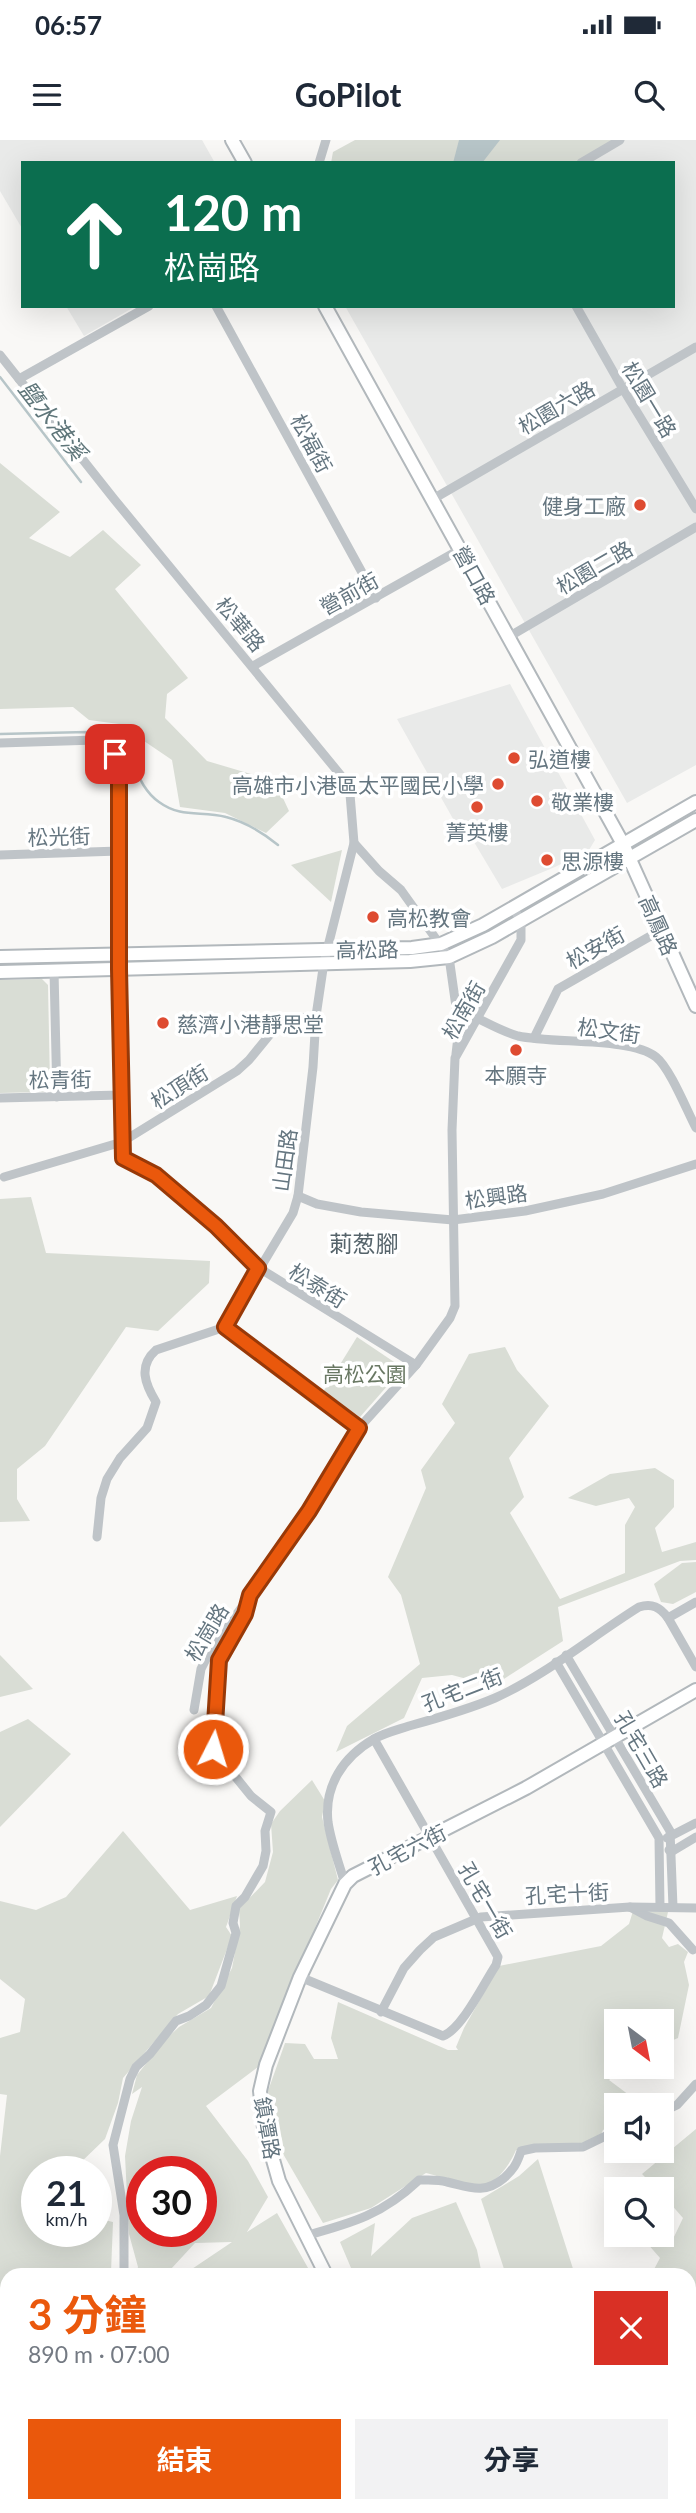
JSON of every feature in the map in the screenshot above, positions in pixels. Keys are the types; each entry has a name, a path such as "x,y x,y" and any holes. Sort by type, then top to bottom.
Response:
{"street":[{"path":"232,140 244,161"},
{"path":"320,161 326,140"},
{"path":"584,161 620,140"},
{"path":"19,379 145,308"},
{"name":"松福街","path":"217,308 376,598"},
{"name":"營口路","path":"329,308 623,844"},
{"name":"松園一路","path":"577,308 696,509"},
{"name":"松園六路","path":"433,499 696,347"},
{"name":"松華路","path":"0,355 114,499 343,778 350,794 355,843 325,956"},
{"name":"松園二路","path":"510,636 696,527"},
{"name":"營前街","path":"253,666 461,548"},
{"path":"0,743 96,740 108,744 119,768 122,1142"},
{"name":"高松路","path":"0,972 119,969 325,956 441,944 513,908 696,802"},
{"name":"高松路","path":"0,957 119,954 325,956 410,961 449,957 521,921 696,820"},
{"path":"355,843 379,871 401,890 449,957 459,1028 455,1058"},
{"name":"高鳳路","path":"623,844 696,1006"},
{"name":"松光街","path":"0,855 119,851"},
{"path":"513,908 521,921"},
{"name":"松南街","path":"453,1220 452,1130 455,1058 522,940 521,921"},
{"name":"松安街","path":"534,1038 558,989 661,930"},
{"name":"山田路","path":"225,1327 258,1268 286,1227 298,1196 316,1016 325,956"},
{"path":"54,971 57,1097"},
{"name":"松頂街","path":"4,1177 122,1142 237,1071 250,1060 282,1021 316,1016"},
{"name":"松文街","path":"479,1018 517,1035 621,1044 650,1053 658,1058 665,1068 696,1128"},
{"name":"松青街","path":"0,1098 121,1095"},
{"name":"松泰街","path":"122,1142 123,1158 156,1175 216,1226 258,1268 416,1365"},
{"name":"松興路","path":"298,1196 317,1204 361,1212 453,1220 526,1211 603,1194 696,1164"},
{"name":"松崗路","path":"194,1710 201,1669 210,1651 309,1511 359,1428 416,1365 450,1318 455,1306 453,1220"},
{"path":"97,1536 101,1498 107,1479 120,1458 147,1428 156,1402 144,1378 144,1367 156,1350 225,1327 359,1428"},
{"path":"124,2268 124,2216 113,2145 130,2079 136,2067 176,2021 206,2005 221,1986 236,1933 233,1923 236,1906 255,1882 263,1866 266,1851 265,1831 271,1812 251,1796 213,1749 211,1738 215,1724 219,1660 245,1614 250,1595"},
{"path":"696,1602 668,1618 696,1667"},
{"name":"孔宅二街","path":"345,1884 328,1820 329,1797 333,1779 340,1769 374,1739 494,1698 524,1683 639,1607 649,1604 655,1606 668,1618"},
{"name":"孔宅三路","path":"566,1655 659,1838 660,1907"},
{"name":"孔宅三路","path":"556,1662 670,1831 673,1907"},
{"name":"孔宅六街","path":"300,1977 345,1884 353,1876 526,1788 696,1690"},
{"name":"孔宅一街","path":"374,1739 498,1957 496,1965 458,2024 447,2035 443,2036 381,2012"},
{"path":"659,1838 671,1838 696,1823"},
{"path":"659,1838 671,1852 696,1837"},
{"path":"630,1907 669,1923 693,1950"},
{"name":"孔宅十街","path":"381,2012 404,1968 420,1950 434,1937 477,1918 527,1912 630,1907 696,1908"},
{"path":"300,1977 381,2012"},
{"name":"鎮潭路","path":"300,1977 266,2065 260,2091 261,2109 279,2181 323,2268"},
{"path":"674,2106 696,2084"},
{"path":"305,2236 350,2224 371,2215 407,2192 419,2180 447,2182 482,2190 497,2184 517,2166 521,2151 583,2147 604,2137"}],"shaded area":[{"path":"0,140 202,140 214,161 21,161 21,227 0,191"},
{"path":"459,140 500,140 484,161 454,161"},
{"path":"614,140 696,140 696,765 627,803 346,308 675,308 675,161 579,161"},
{"path":"67,308 133,308 84,336"},
{"name":"高雄市小港區太平國民小學","path":"510,684 595,840 589,850 502,889 474,842 466,842 397,719"}],"green space":[{"path":"355,140 614,140 579,161 331,161 333,152"},
{"path":"0,463 60,512 29,538 70,557 103,530 141,565 115,589 188,678 167,694 165,718 207,761 275,781 289,811 266,833 225,813 180,807 172,760 119,724 89,720 73,707 0,709"},
{"path":"342,850 331,902 291,865"},
{"path":"42,979 48,985 50,1084 43,1092 0,1093 0,980"},
{"path":"31,1197 46,1253 210,1261 209,1283 158,1331 126,1327 45,1446 17,1469 17,1499 30,1521 0,1522 0,1199"},
{"name":"高松公園","path":"357,1337 403,1368 360,1417 323,1392"},
{"path":"505,1347 517,1370 549,1406 509,1458 524,1497 510,1513 560,1599 625,1573 625,1525 635,1507 629,1498 596,1506 568,1498 610,1474 655,1468 674,1480 674,1507 655,1528 662,1552 696,1542 696,1560 680,1561 558,1607 563,1641 493,1686 452,1675 422,1678 404,1718 336,1752 347,1726 420,1664 401,1595 388,1577 426,1488 421,1470 455,1423 442,1404 469,1354"},
{"path":"696,1562 696,1592 673,1604 661,1602 654,1584 682,1563"},
{"path":"0,1655 33,1689 0,1697"},
{"path":"28,1719 71,1754 0,1827 0,1732"},
{"path":"312,1780 325,1801 322,1817 338,1880 331,1889 258,2067 206,2106 248,2161 268,2197 247,2232 277,2213 308,2268 193,2268 232,2242 217,2242 217,2156 126,2156 126,2176 125,2156 131,2121 142,2087 132,2094 137,2075 165,2040 179,2027 211,2008 232,1968 240,1926 239,1909 265,1882 273,1852 271,1824 280,1811"},
{"path":"123,1831 190,1910 237,1896 226,1927 232,1936 209,1996 178,2014 123,2078 118,2103 105,2139 87,2156 21,2156 21,2247 112,2247 111,2268 0,2268 0,2156 7,2095 0,2094 0,2038 20,2032 25,1999 0,1979 0,1901 36,1910 66,1897"},
{"path":"633,1911 668,1912 662,1938 669,1947 678,1944 688,1952 684,1962 689,1985 678,2038 674,2040 674,2009 604,2009 604,2079 610,2079 626,2093 604,2093 604,2129 600,2137 577,2148 516,2150 504,2170 487,2184 466,2183 426,2173 371,2208 323,2223 282,2152 268,2091 285,2043 305,2044 314,2059 338,2059 331,2038 338,2002 448,2050 458,2050 456,2047 464,2028 499,1966 601,1946 629,1924"},
{"path":"696,2129 696,2268 655,2268 660,2258 650,2247 674,2247 674,2237 683,2218 674,2208 674,2177 645,2177 642,2174 655,2163 674,2163 674,2147"},
{"path":"538,2159 573,2268 504,2268 481,2199 519,2176"},
{"path":"456,2202 477,2250 481,2268 351,2268 340,2242 375,2223 371,2256 412,2218"},
{"path":"133,2247 191,2247 172,2268 138,2267"}],"waterway":[{"name":"鹽水港溪","path":"0,377 81,482"},
{"name":"鹽水港溪","path":"0,734 87,732 117,735 145,787 159,802 176,811 233,819 254,828 278,845"}],"place":[{"name":"健身工廠","path":"640,505"},
{"name":"弘道樓","path":"514,758"},
{"name":"高雄市小港區太平國民小學","path":"498,784"},
{"name":"敬業樓","path":"537,801"},
{"name":"菁英樓","path":"477,807"},
{"name":"思源樓","path":"547,860"},
{"name":"高松教會","path":"373,917"},
{"name":"慈濟小港靜思堂","path":"163,1023"},
{"name":"本願寺","path":"516,1050"}],"district":[{"name":"莿葱腳","path":"364,1243"}],"route":[{"path":"115,754 119,768 123,1158 156,1175 216,1226 258,1268 225,1327 359,1428 309,1511 250,1595 245,1614 219,1660 218,1696 211,1738 213,1749"}]}
